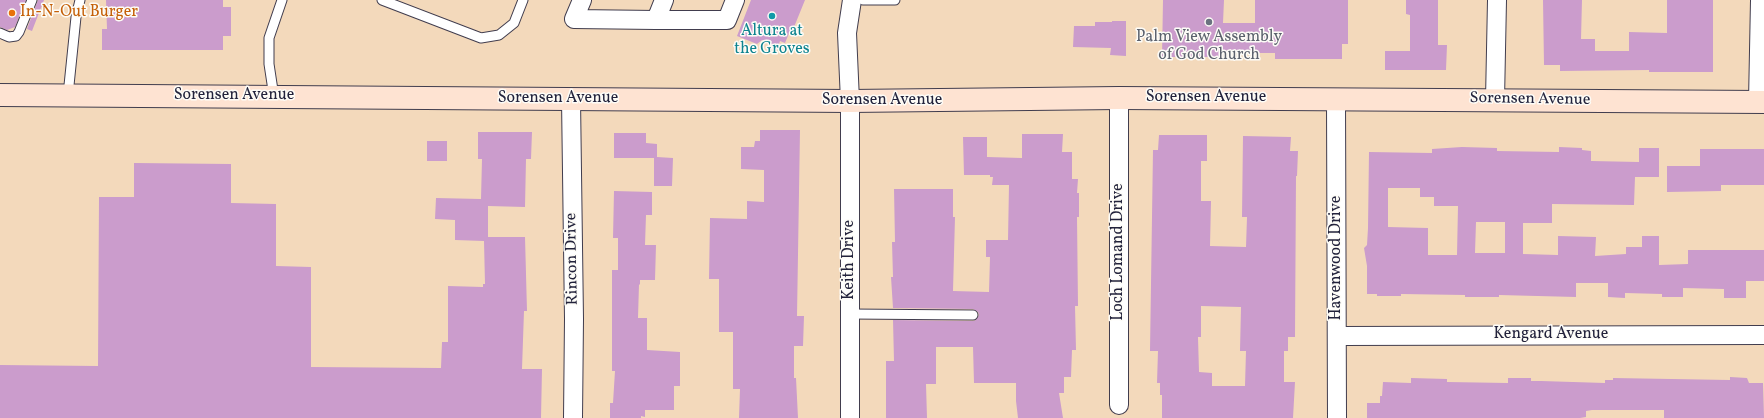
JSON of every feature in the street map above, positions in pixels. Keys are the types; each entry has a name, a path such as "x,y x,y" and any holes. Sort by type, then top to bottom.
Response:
{"street":[{"path":"582,0 574,20 727,20 735,0"},
{"path":"656,20 664,0"},
{"name":"Keith Drive","path":"850,418 850,102 847,33 852,0"},
{"path":"1495,100 1497,0"},
{"path":"1760,0 1761,102"},
{"name":"Sorensen Avenue","path":"0,95 850,102 1119,98 1336,98 1761,102"},
{"name":"Loch Lomand Drive","path":"1119,98 1119,405"},
{"name":"Havenwood Drive","path":"1336,98 1338,336 1337,418"},
{"name":"Rincon Drive","path":"571,99 574,319 573,418"},
{"name":"Kengard Avenue","path":"1338,336 1764,335"}],"lane":[{"path":"0,33 9,37 16,36 20,32 32,0"},
{"path":"68,95 76,17 80,0"},
{"path":"274,97 269,64 269,38 282,0"},
{"path":"382,0 482,38 499,34 514,23 523,0"},
{"path":"862,0 895,0"},
{"path":"850,314 973,314"}],"building":[{"name":"In-N-Out Burger","path":"0,0 26,0 15,27 7,30 0,27"},
{"path":"38,0 44,0 32,31 27,29"},
{"path":"106,0 223,0 223,7 231,7 231,36 223,36 223,50 102,50 102,29 107,29"},
{"name":"Altura at the Groves","path":"751,0 805,0 792,32 790,31 785,43 780,41 778,47 762,40 757,44 737,36"},
{"path":"1163,0 1224,0 1223,23 1255,23 1255,0 1348,0 1348,44 1342,44 1342,59 1275,59 1275,53 1223,53 1223,57 1162,57"},
{"path":"1406,0 1438,0 1438,45 1447,45 1446,70 1385,70 1385,51 1410,51 1410,15 1406,14"},
{"path":"1543,0 1582,0 1581,39 1595,39 1595,51 1629,51 1629,32 1667,33 1667,0 1713,0 1713,72 1649,72 1649,70 1560,71 1560,65 1544,65"},
{"path":"1126,21 1126,56 1110,55 1111,48 1073,47 1074,26 1095,26 1095,22"},
{"path":"760,130 800,130 797,316 804,316 803,346 794,346 794,378 796,378 798,418 739,418 740,389 733,389 733,332 719,332 719,279 709,279 710,218 747,219 747,201 764,202 764,170 741,169 741,147 754,147 755,141 760,141"},
{"path":"478,132 532,132 531,159 526,159 525,207 488,206 488,237 525,237 527,311 524,311 522,369 542,369 541,418 0,418 0,365 98,366 99,197 134,197 134,163 231,164 231,203 276,204 276,266 311,267 311,367 441,368 442,342 448,342 448,286 483,287 483,284 485,284 484,241 455,240 455,220 435,219 436,198 481,199 482,159 478,159"},
{"path":"614,133 646,133 646,143 657,144 657,157 673,158 672,186 654,186 654,158 614,158"},
{"path":"1022,134 1063,134 1062,152 1072,152 1072,179 1078,179 1078,306 1075,306 1076,350 1072,350 1071,377 1064,377 1064,393 1059,393 1063,418 1018,418 1016,383 974,383 973,347 936,347 936,384 926,384 927,418 886,418 886,361 894,361 893,320 973,321 976,320 979,315 978,312 973,309 893,308 891,277 893,277 892,242 895,242 894,189 953,189 953,217 955,217 953,291 989,292 990,257 986,257 986,240 1008,240 1009,185 992,185 993,177 990,177 990,175 964,175 963,137 987,137 987,157 1022,158"},
{"path":"1159,135 1207,135 1207,161 1201,161 1201,201 1211,201 1210,246 1246,247 1247,217 1242,217 1243,136 1291,137 1290,151 1298,151 1296,176 1295,337 1288,337 1288,351 1284,351 1284,382 1295,382 1293,418 1162,418 1162,395 1160,395 1160,383 1157,383 1158,351 1150,351 1153,150 1158,150","holes":["1201,306 1241,307 1240,351 1246,351 1245,386 1212,386 1212,373 1199,372 1198,337 1201,337"]},
{"path":"427,141 447,141 447,161 427,161"},
{"path":"1462,147 1497,148 1497,151 1559,152 1559,147 1582,148 1582,150 1591,151 1591,161 1639,162 1639,148 1659,148 1659,177 1635,177 1634,205 1552,204 1552,223 1523,223 1523,254 1558,255 1558,236 1596,237 1595,256 1626,254 1626,247 1642,247 1642,236 1659,236 1659,265 1688,264 1688,250 1764,250 1764,281 1746,281 1746,298 1724,298 1724,289 1683,288 1683,297 1662,297 1662,294 1625,293 1625,298 1608,297 1608,283 1576,283 1576,297 1499,295 1499,297 1465,297 1465,295 1401,294 1401,296 1377,296 1377,294 1367,294 1367,266 1364,248 1367,245 1368,228 1369,152 1432,153 1432,149","holes":["1388,188 1420,188 1420,197 1434,197 1434,206 1458,206 1457,255 1428,255 1428,228 1388,227","1476,222 1505,222 1505,253 1475,253"]},
{"path":"1700,149 1764,149 1764,185 1721,185 1721,191 1667,192 1667,166 1700,166"},
{"path":"614,191 652,192 652,215 646,215 645,245 656,245 655,280 640,280 638,318 647,318 647,350 680,352 680,386 674,386 674,410 645,410 645,417 641,416 641,418 610,418 610,403 613,403 615,371 612,371 612,270 618,270 618,238 613,238"},
{"path":"1730,377 1747,378 1749,383 1763,383 1764,418 1664,418 1664,410 1592,410 1586,411 1586,417 1580,418 1367,418 1367,403 1380,403 1383,382 1411,383 1411,378 1447,379 1447,382 1508,383 1508,378 1531,378 1531,381 1605,383 1605,380 1613,380 1613,378 1730,380"}],"place":[{"name":"In-N-Out Burger","path":"12,13"},
{"name":"Altura at the Groves","path":"772,16"},
{"name":"Palm View Assembly of God Church","path":"1209,22"}]}
